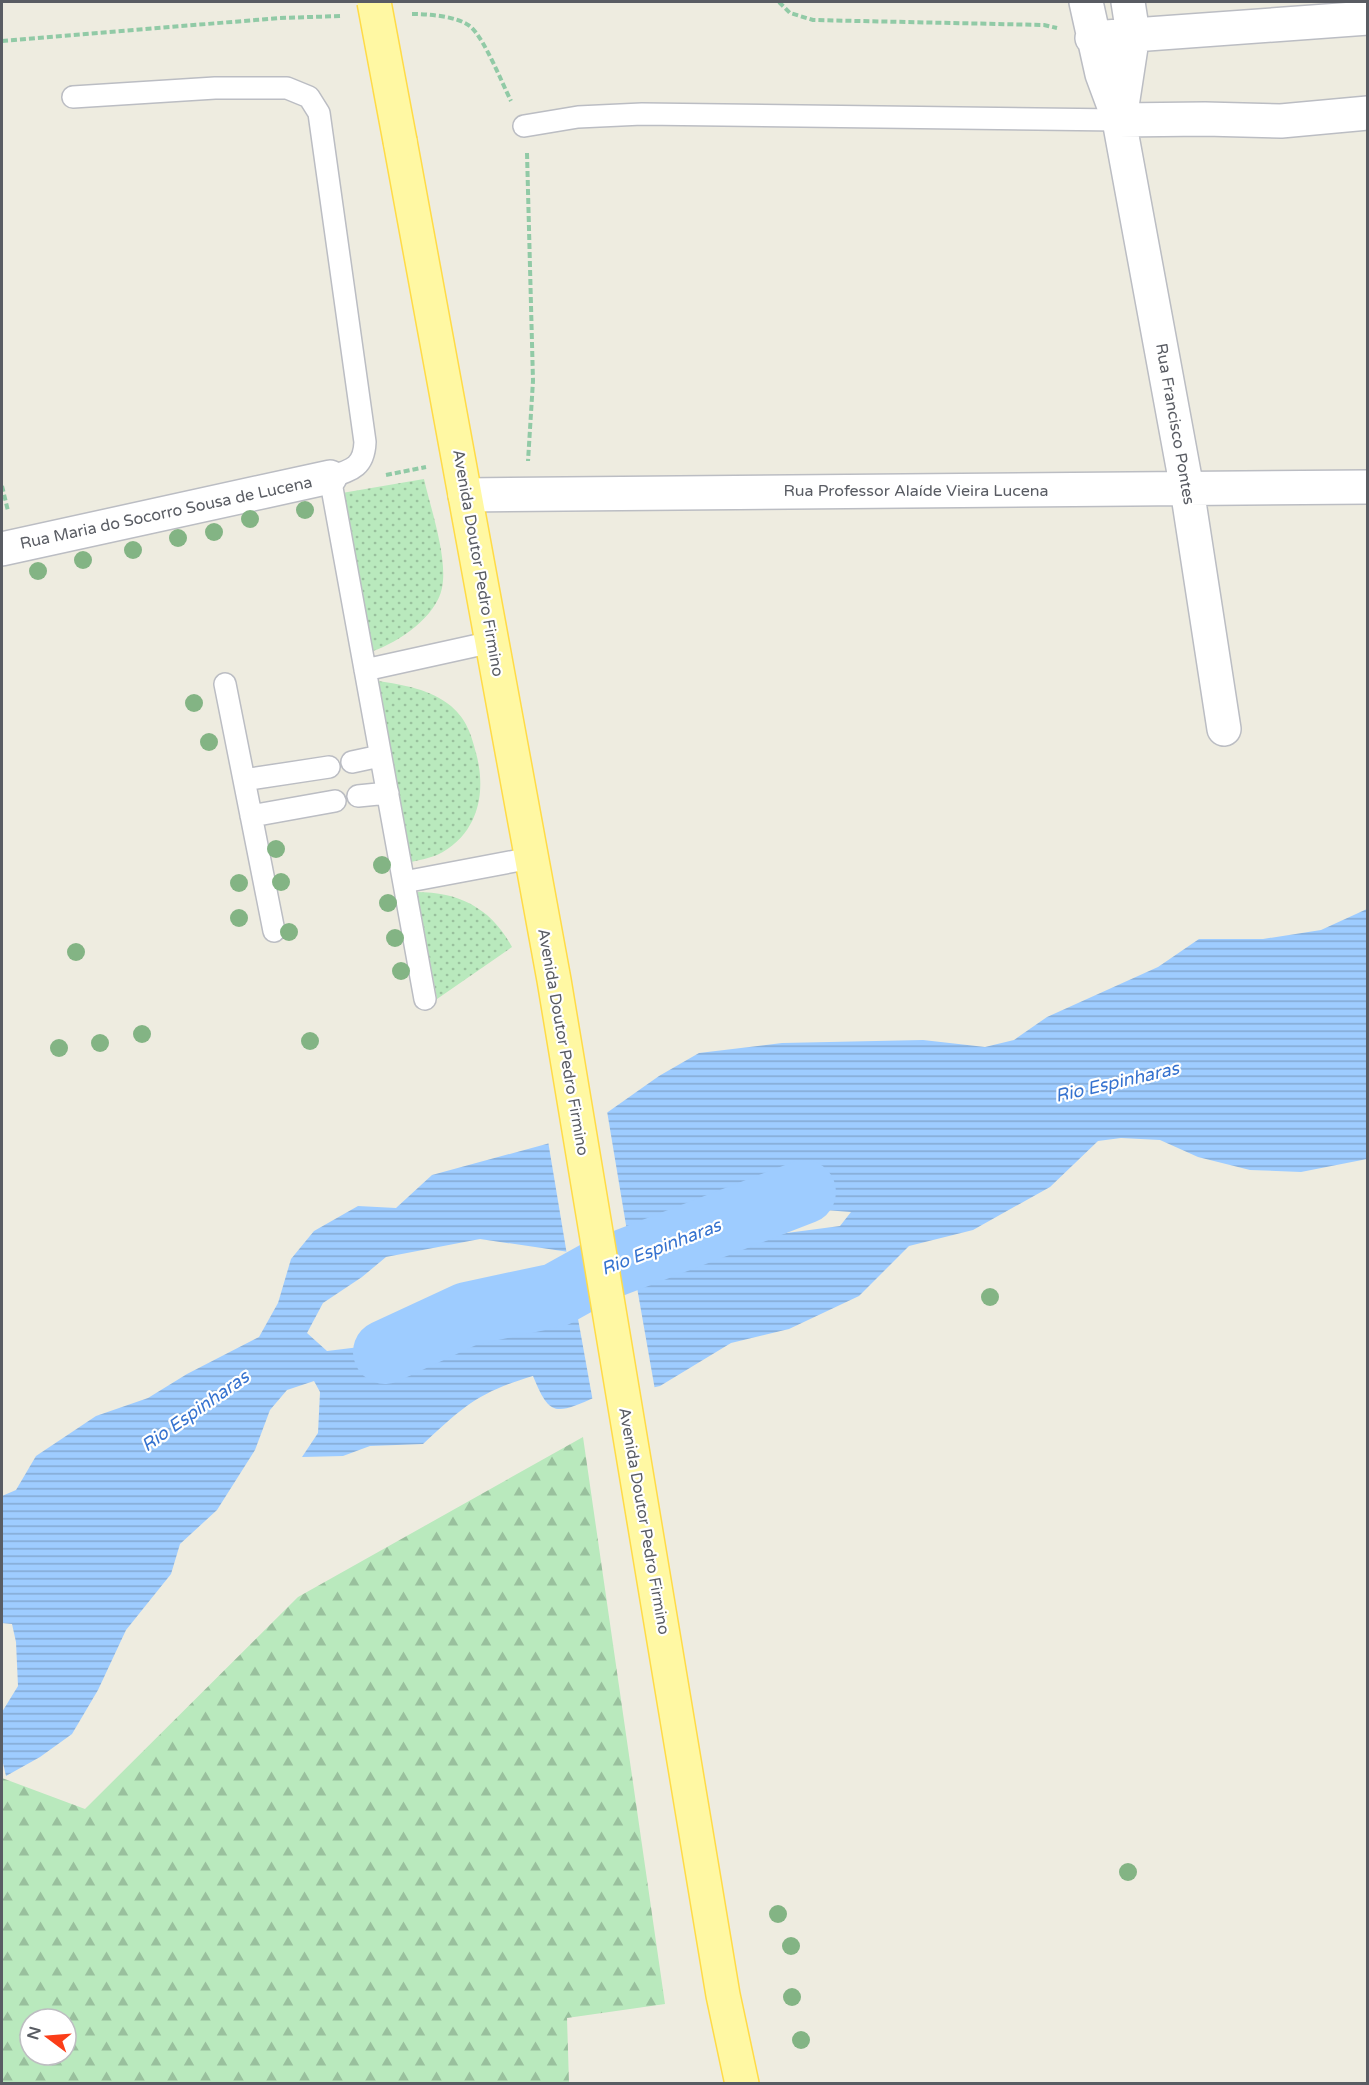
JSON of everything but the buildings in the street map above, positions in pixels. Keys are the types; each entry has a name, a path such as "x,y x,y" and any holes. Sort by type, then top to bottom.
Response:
{"main road":[{"name":"Avenida Doutor Pedro Firmino","path":"374,2 548,951 723,1995 742,2084"}],"street":[{"name":"Rua Francisco Pontes","path":"1086,2 1092,38 1119,120 1187,489 1224,729"},
{"name":"Rua Francisco Pontes","path":"1119,120 1133,34 1128,2"},
{"path":"1092,38 1368,18"},
{"path":"1119,120 1205,119 1281,122 1368,113"},
{"name":"Rua Maria do Socorro Sousa de Lucena","path":"2,549 331,481"},
{"name":"Rua Professor Alaíde Vieira Lucena","path":"465,495 1368,487"}],"lane":[{"path":"73,97 215,88 287,88 302,92 314,102 319,113 364,442 362,461 356,469 331,481 425,999"},
{"path":"524,126 578,117 642,114 1119,120"},
{"path":"365,670 492,642"},
{"path":"225,684 274,931"},
{"path":"352,762 380,756"},
{"path":"244,780 329,767"},
{"path":"358,796 388,793"},
{"path":"251,816 335,801"},
{"path":"404,882 531,858"}],"path":[{"path":"779,2 790,13 813,20 1044,25 1092,38"},
{"path":"331,481 459,461"}],"green space":[{"path":"424,479 441,549 442,588 432,609 415,627 405,635 373,651 342,493"},
{"path":"378,681 426,692 451,706 468,728 479,768 479,798 476,812 462,836 451,847 437,855 411,862"},
{"path":"417,892 447,895 472,905 494,922 512,947 437,999"},
{"path":"583,1437 665,2004 567,2018 569,2083 2,2083 2,1778 85,1809 298,1597"}],"water":[{"path":"1367,909 1367,1159 1301,1172 1250,1170 1198,1157 1160,1140 1121,1138 1098,1141 1050,1187 973,1230 909,1246 859,1296 789,1329 731,1343 660,1386 624,1394 606,1286 645,1277 669,1261 705,1255 779,1234 840,1226 851,1212 798,1208 700,1227 602,1254 581,1131 659,1076 699,1053 782,1043 923,1040 985,1047 1014,1040 1047,1017 1158,967 1199,939 1263,939 1321,930"},
{"path":"550,1143 569,1252 480,1239 386,1257 362,1277 323,1303 307,1333 327,1351 368,1346 425,1322 580,1292 596,1397 572,1407 556,1409 544,1399 533,1376 499,1388 473,1402 423,1444 370,1446 343,1456 302,1457 318,1433 320,1392 314,1381 287,1390 270,1410 255,1450 217,1510 180,1544 171,1574 126,1630 98,1690 72,1734 40,1757 6,1776 2,1759 2,1712 18,1686 16,1642 12,1624 2,1623 2,1496 16,1490 36,1456 96,1416 148,1398 187,1374 259,1337 278,1303 291,1259 314,1231 358,1206 396,1208 432,1175"}],"pier":[{"path":"607,1111 630,1249 602,1257 567,1255 548,1141 575,1132"},
{"path":"635,1276 655,1390 593,1402 573,1291"}],"waterway":[{"name":"Rio Espinharas","path":"385,1352 467,1314 556,1295 601,1270 804,1192"}]}
